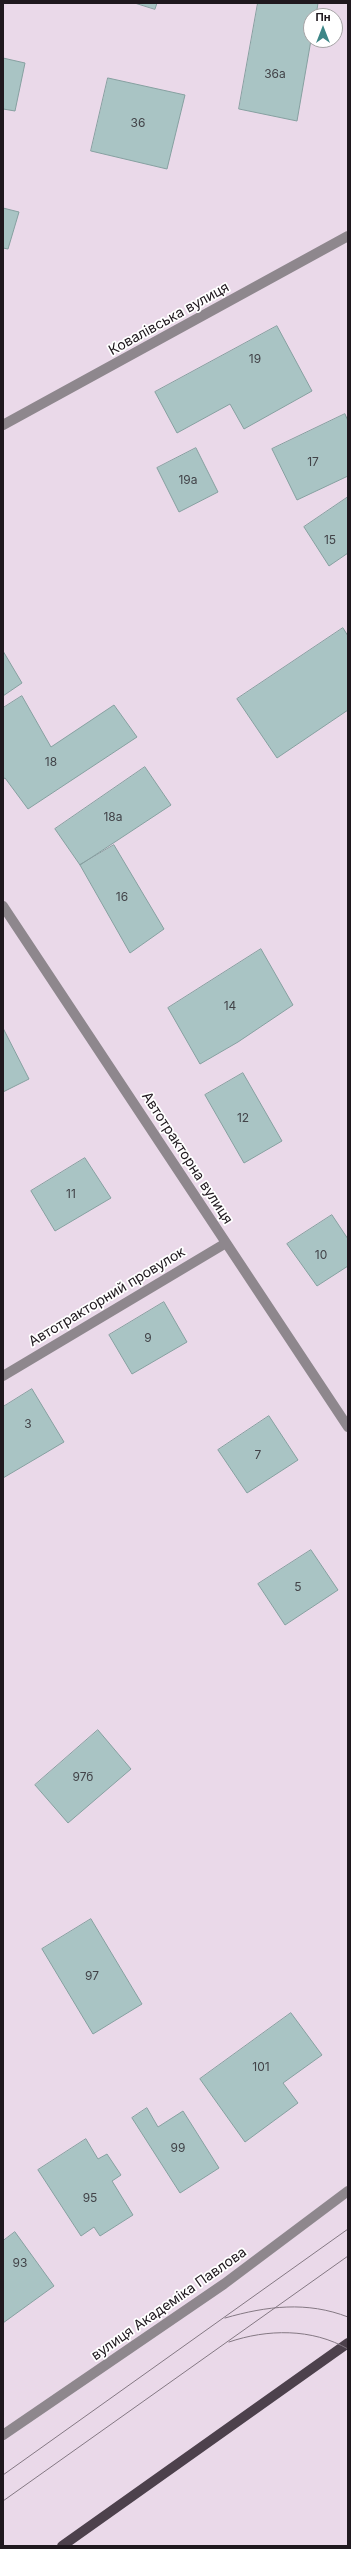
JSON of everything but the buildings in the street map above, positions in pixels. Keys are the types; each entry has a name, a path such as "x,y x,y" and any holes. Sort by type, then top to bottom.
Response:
{"main road":[{"path":"62,2546 348,2343"}],"street":[{"name":"Ковалівська вулиця","path":"3,425 347,238"},
{"name":"Автотракторна вулиця","path":"3,906 348,1427"},
{"name":"Автотракторний провулок","path":"3,1376 226,1243"},
{"name":"вулиця Академіка Павлова","path":"3,2435 224,2284 348,2191"}],"tram line":[{"path":"3,2475 348,2229"},
{"path":"3,2501 348,2256"},
{"path":"225,2318 272,2308 287,2307 317,2309 348,2317"},
{"path":"229,2342 259,2335 289,2333 320,2337 348,2349"}]}
